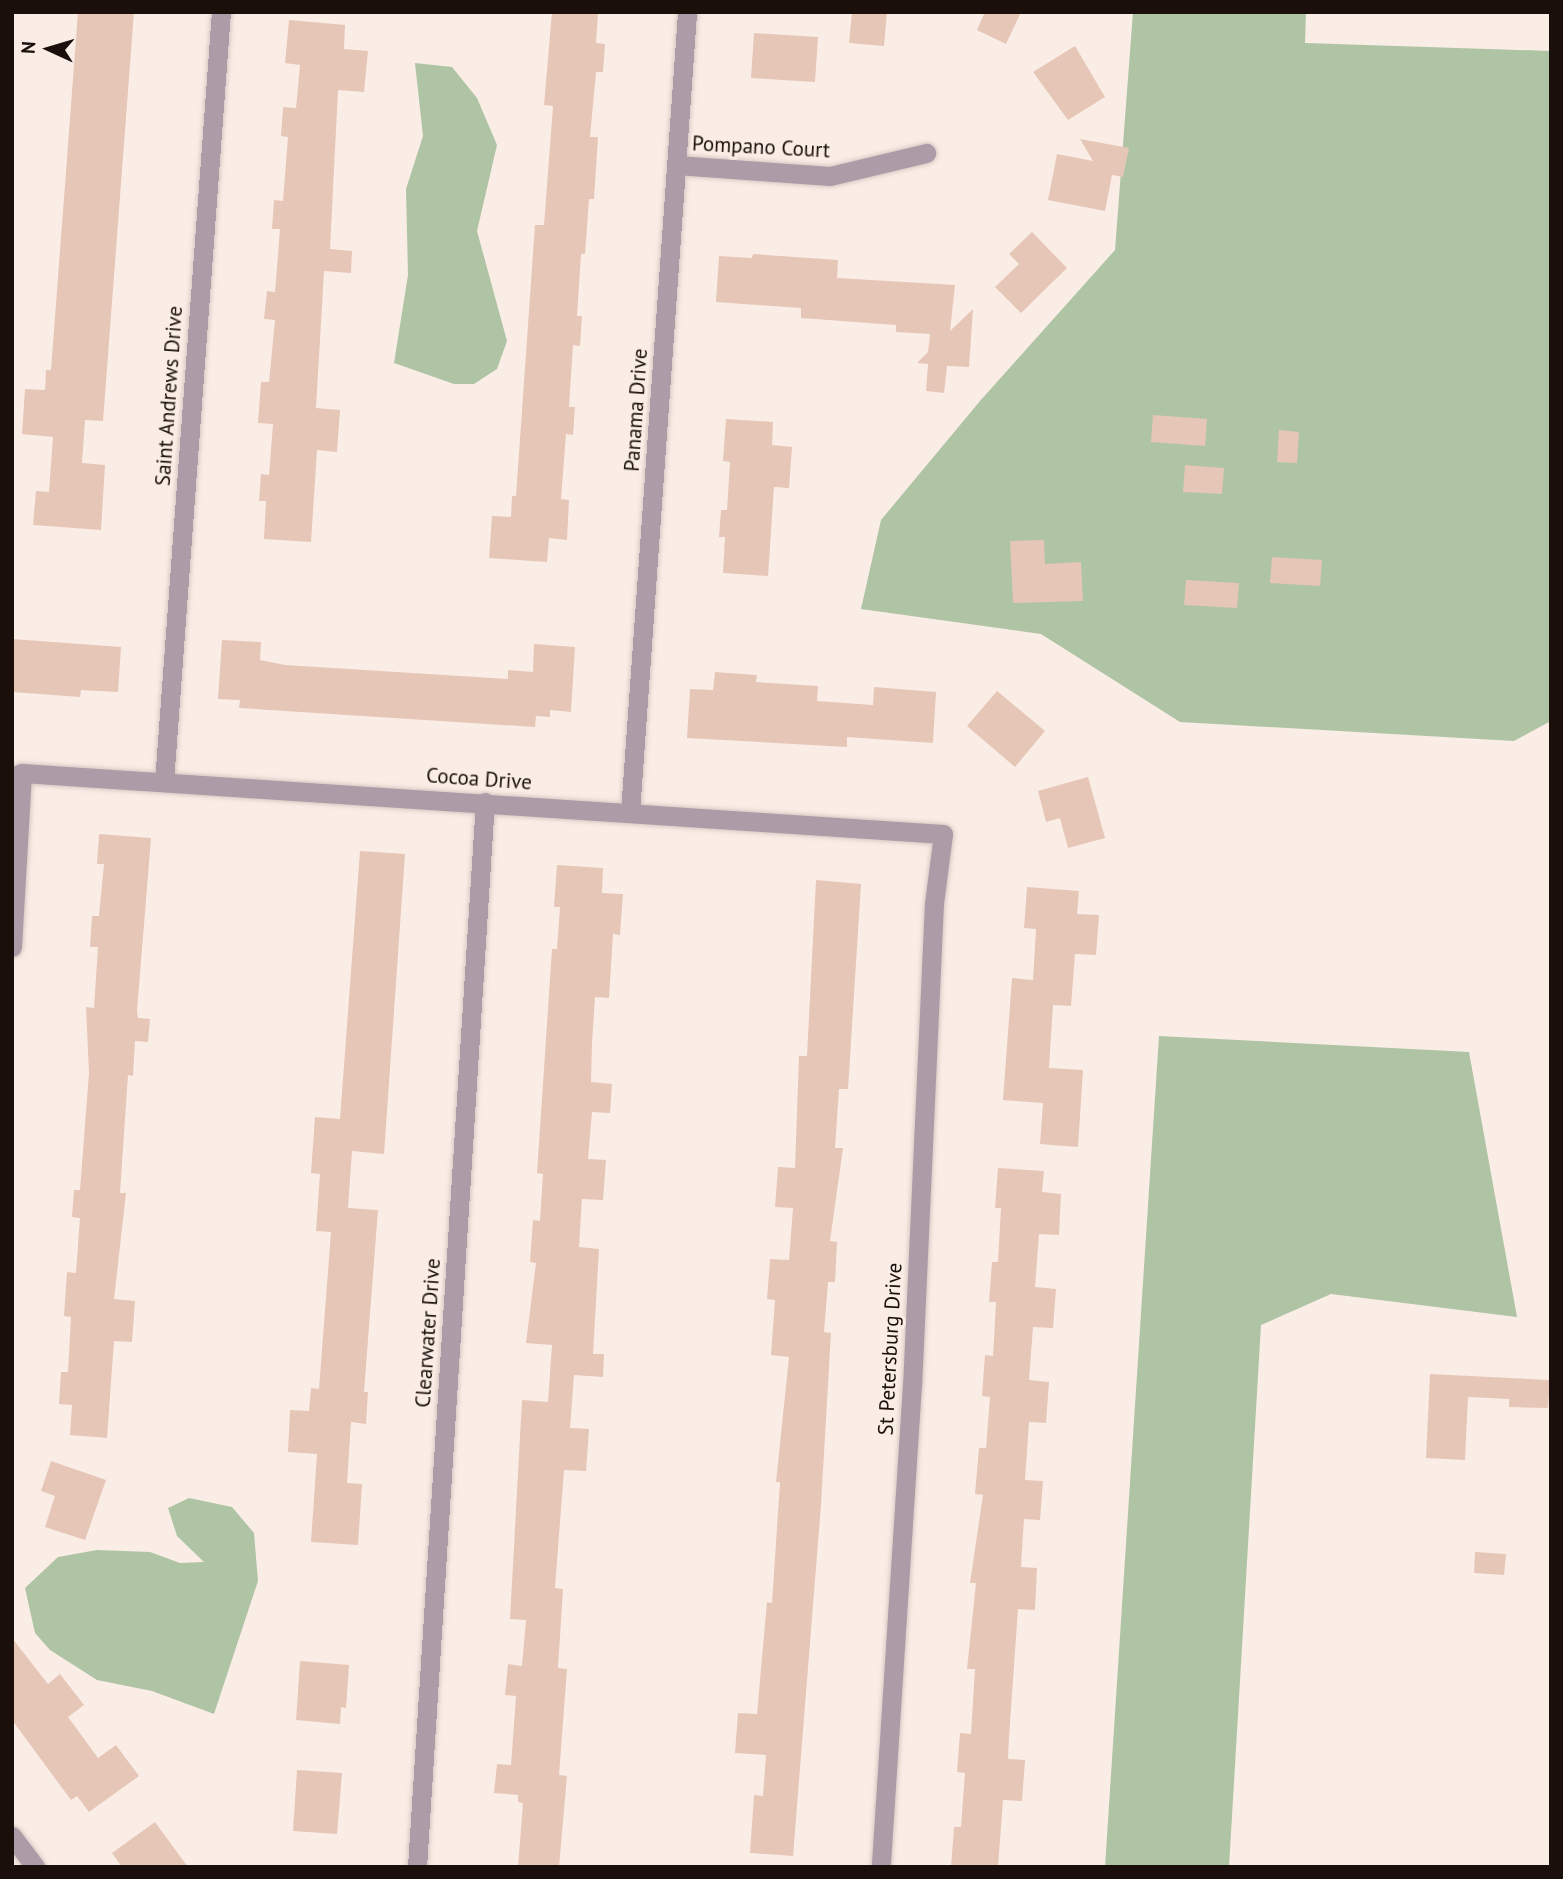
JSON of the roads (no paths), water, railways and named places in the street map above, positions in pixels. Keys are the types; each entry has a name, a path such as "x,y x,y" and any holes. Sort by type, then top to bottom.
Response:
{"street":[{"name":"Saint Andrews Drive","path":"164,782 220,12"},
{"name":"Panama Drive","path":"631,812 687,12"},
{"name":"Pompano Court","path":"676,165 830,176 926,153"},
{"name":"Cocoa Drive","path":"17,775 485,802 943,834"},
{"path":"12,947 17,775"},
{"name":"Clearwater Drive","path":"417,1867 485,802"},
{"name":"St Petersburg Drive","path":"881,1867 912,1384 934,903 943,834"},
{"path":"12,1836 25,1862"}]}
